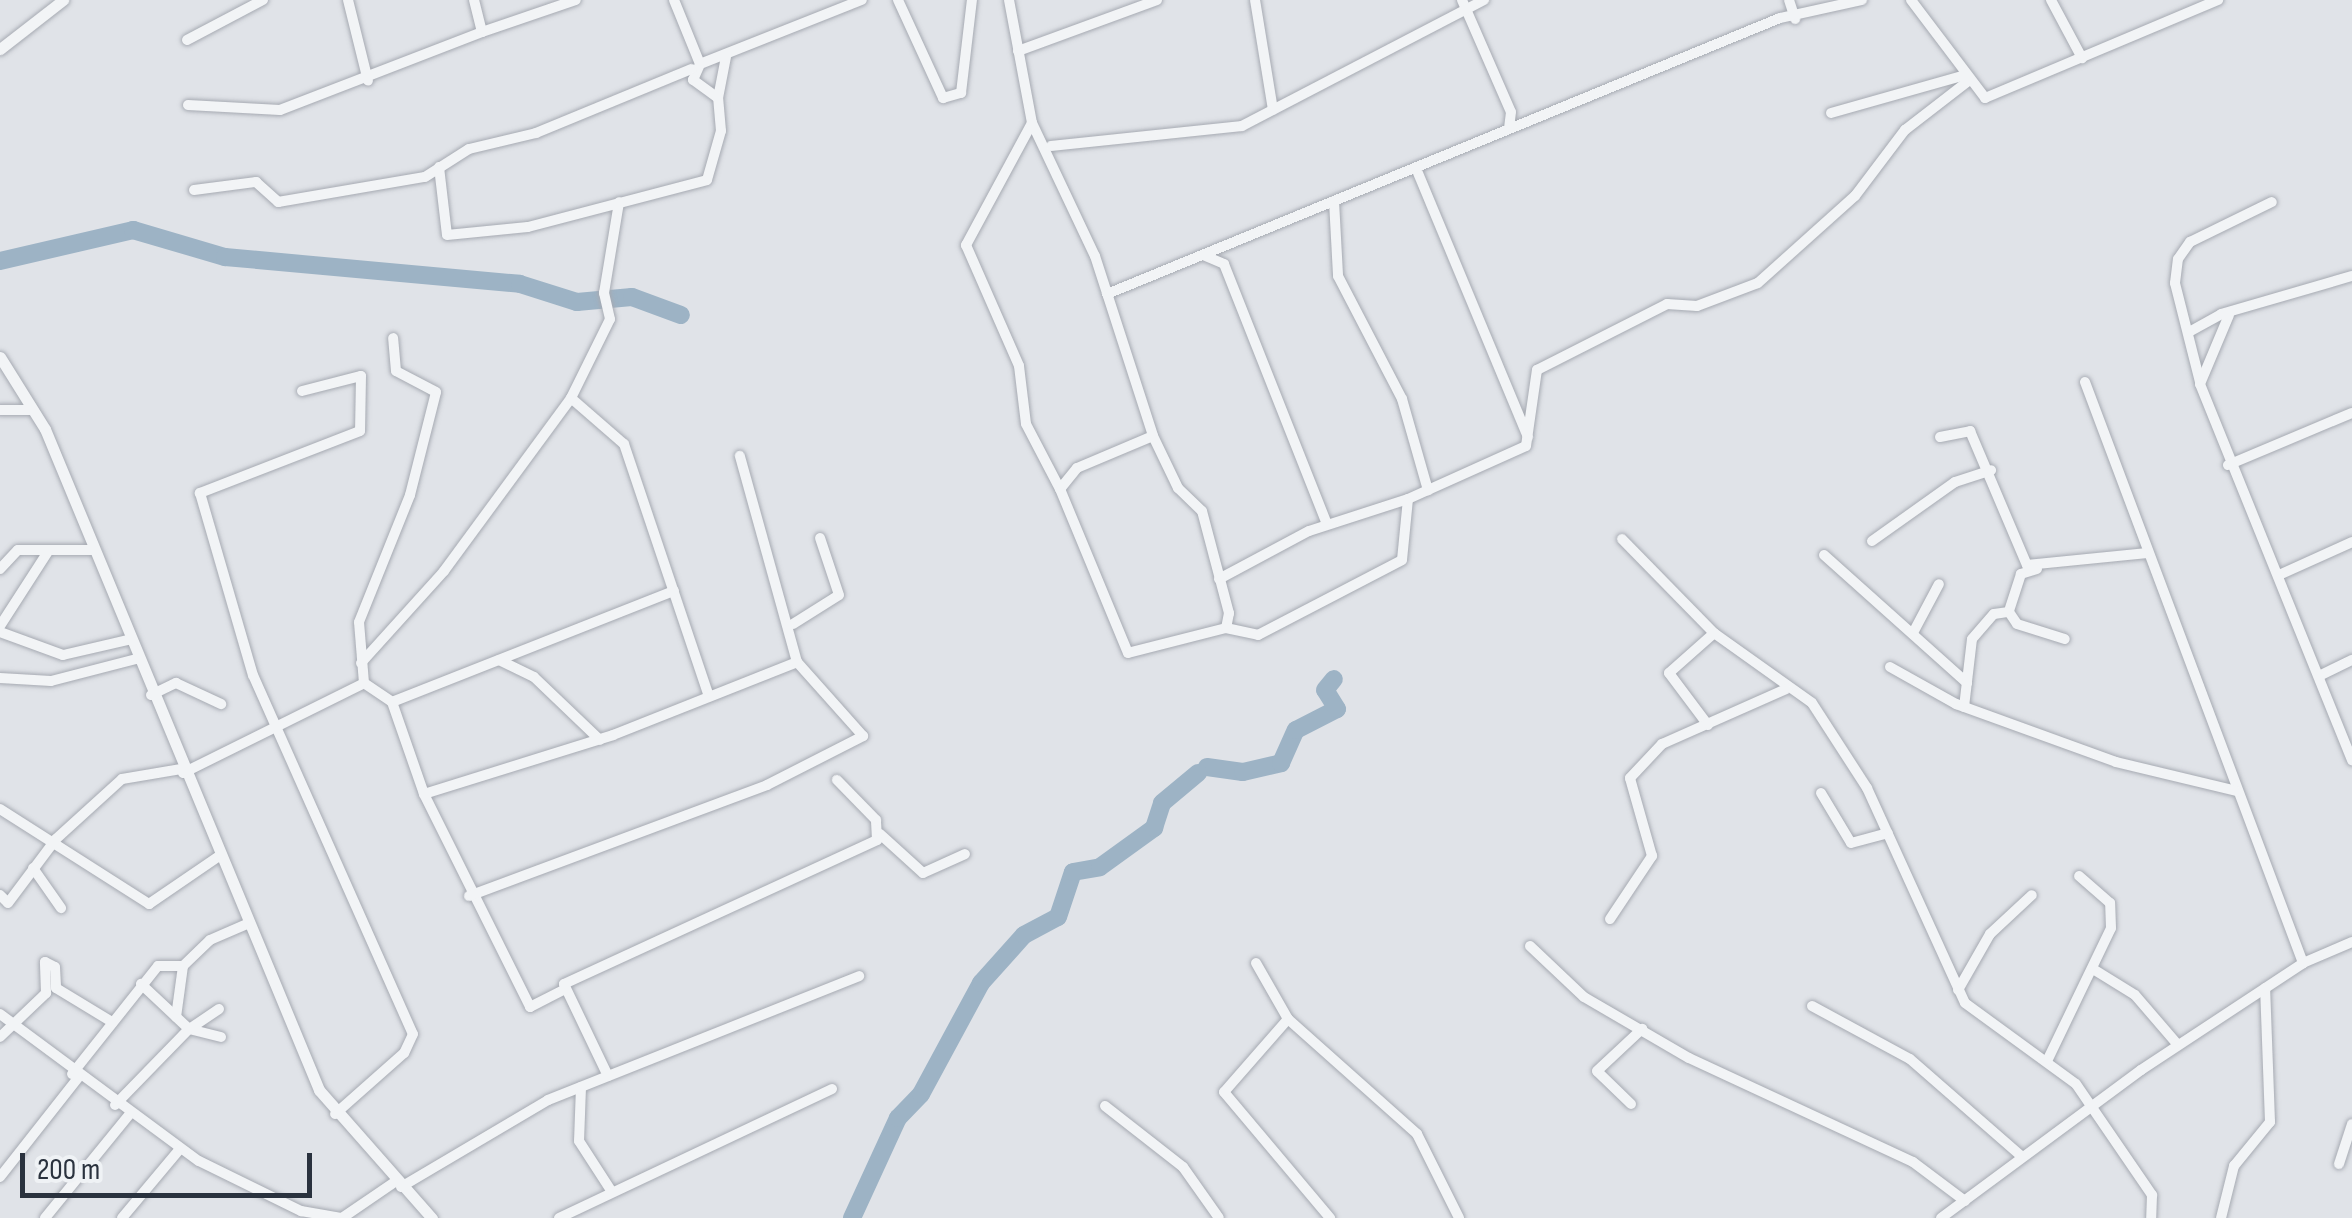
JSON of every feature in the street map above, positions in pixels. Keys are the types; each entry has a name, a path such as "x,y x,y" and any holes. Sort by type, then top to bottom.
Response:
{"street":[{"path":"0,49 63,0"},
{"path":"187,40 263,0"},
{"path":"348,0 368,81"},
{"path":"474,0 482,32"},
{"path":"188,105 280,110 368,81 393,60 576,0"},
{"path":"674,0 696,66 718,98"},
{"path":"194,190 256,182 278,202 425,177 439,167 726,57 842,3 862,0"},
{"path":"898,0 944,98 961,93 972,0"},
{"path":"1009,0 1032,123 1051,146 1108,294 1153,436 1178,488 1202,511 1226,628"},
{"path":"1018,51 1157,0"},
{"path":"1255,0 1273,110"},
{"path":"1051,146 1242,126 1465,6 1484,0"},
{"path":"1789,0 1795,19"},
{"path":"1108,294 1334,201 1418,173 1509,128 1795,19 1862,0"},
{"path":"1911,0 1936,23 1964,79 1985,98 2218,0"},
{"path":"2051,0 2082,58"},
{"path":"2174,0 2177,14"},
{"path":"1465,6 1511,112 1509,128"},
{"path":"439,167 447,235 528,228 714,176 718,98 726,57"},
{"path":"1832,112 1964,79"},
{"path":"1219,579 1326,524 1408,498 1514,456 1528,437 1537,370 1667,304 1697,306 1758,284 1855,196 1905,130 1964,79"},
{"path":"1511,112 1532,120"},
{"path":"1032,123 966,244 1019,366 1026,424 1060,489 1128,653 1226,628 1258,635 1402,560 1408,498"},
{"path":"1418,173 1487,346 1510,377 1528,437"},
{"path":"1334,201 1338,276 1402,399 1428,490"},
{"path":"361,663 444,571 571,398 610,306 604,293 619,202"},
{"path":"2272,202 2190,242 2178,259 2174,283 2200,384 2228,465 2243,474 2352,761"},
{"path":"1230,245 1224,264 1326,524"},
{"path":"1202,254 1224,264"},
{"path":"2189,332 2228,315 2352,276"},
{"path":"2200,384 2228,315"},
{"path":"393,338 396,371 436,392 410,495 358,622 364,683 392,702 424,794 469,896 530,1007 562,990 594,964 850,860 880,834"},
{"path":"0,358 31,410 218,858 335,1114 432,1218"},
{"path":"302,390 353,371 364,387 360,431 200,493 275,730 364,908 412,1034 404,1054 335,1114"},
{"path":"2085,382 2303,963"},
{"path":"571,398 624,444 708,696"},
{"path":"0,410 31,410"},
{"path":"2228,465 2352,413"},
{"path":"1940,438 1970,431 1991,470 2022,555 2038,569"},
{"path":"1060,489 1077,468 1153,436"},
{"path":"469,896 751,791 863,736 797,662 793,624 740,456"},
{"path":"2243,474 2252,456"},
{"path":"1872,541 1955,482 1991,470"},
{"path":"793,624 838,596 820,538"},
{"path":"1622,539 1714,633 1812,703 1834,733 1888,833 1958,990 2048,1058 2092,1103 2152,1195 2151,1218"},
{"path":"2280,575 2352,542"},
{"path":"0,544 2,564 49,550 92,550"},
{"path":"49,550 0,629 64,655 128,640"},
{"path":"2008,612 2021,574 2146,553"},
{"path":"1824,555 1914,631 1967,683"},
{"path":"1914,631 1938,584"},
{"path":"392,702 674,591"},
{"path":"2008,612 2017,624 2065,640"},
{"path":"1964,707 1972,639 1994,614 2008,612"},
{"path":"1708,725 1669,673 1714,633"},
{"path":"0,678 51,682 136,660"},
{"path":"498,660 534,677 600,740"},
{"path":"2319,676 2352,660"},
{"path":"424,794 600,740 797,662"},
{"path":"1890,666 1964,707 2154,775 2236,791"},
{"path":"151,695 176,683 221,704"},
{"path":"0,915 4,899 24,881 56,840 122,779 182,771 275,730 364,683"},
{"path":"1610,919 1652,856 1626,784 1662,744 1786,688"},
{"path":"836,780 880,834 923,873 965,854"},
{"path":"1821,793 1850,842 1888,833"},
{"path":"0,809 56,840 149,904 218,858"},
{"path":"33,868 50,898"},
{"path":"2048,1058 2111,928 2110,903 2079,876"},
{"path":"24,881 61,908"},
{"path":"1958,990 1990,934 2032,895"},
{"path":"176,1017 183,966 210,940 247,924"},
{"path":"1941,1218 2092,1103 2303,963 2352,942"},
{"path":"1530,946 1584,996 1642,1029 1913,1162 1965,1201"},
{"path":"0,1037 22,1011 46,993 44,962 55,967 56,988 112,1022"},
{"path":"1256,963 1288,1019 1417,1134 1458,1218"},
{"path":"0,1178 141,984 158,966 183,966"},
{"path":"2093,970 2135,994 2178,1046"},
{"path":"0,1012 75,1076 180,1150 286,1204 342,1218 580,1087 860,976"},
{"path":"141,984 189,1029 221,1037"},
{"path":"2222,1217 2234,1166 2270,1122 2264,988"},
{"path":"562,990 608,1076"},
{"path":"1812,1006 1910,1060 2020,1155"},
{"path":"115,1105 136,1074 219,1009"},
{"path":"0,1012 22,1011"},
{"path":"1288,1019 1224,1092 1330,1218"},
{"path":"1632,1104 1598,1072 1642,1029"},
{"path":"580,1087 579,1141 610,1189"},
{"path":"558,1218 610,1189 832,1089"},
{"path":"1105,1106 1183,1166 1218,1218"},
{"path":"45,1218 128,1115"},
{"path":"2339,1164 2352,1124"},
{"path":"122,1218 180,1150"}],"waterway":[{"path":"0,261 133,230 225,257 520,284 577,302 632,297 681,315"},
{"path":"1207,767 1243,772 1281,763 1296,730 1337,709 1325,690 1334,679"},
{"path":"852,1218 898,1118 921,1094 981,983 1024,935 1058,917 1073,872 1100,867 1154,828 1162,803 1198,773"}]}
